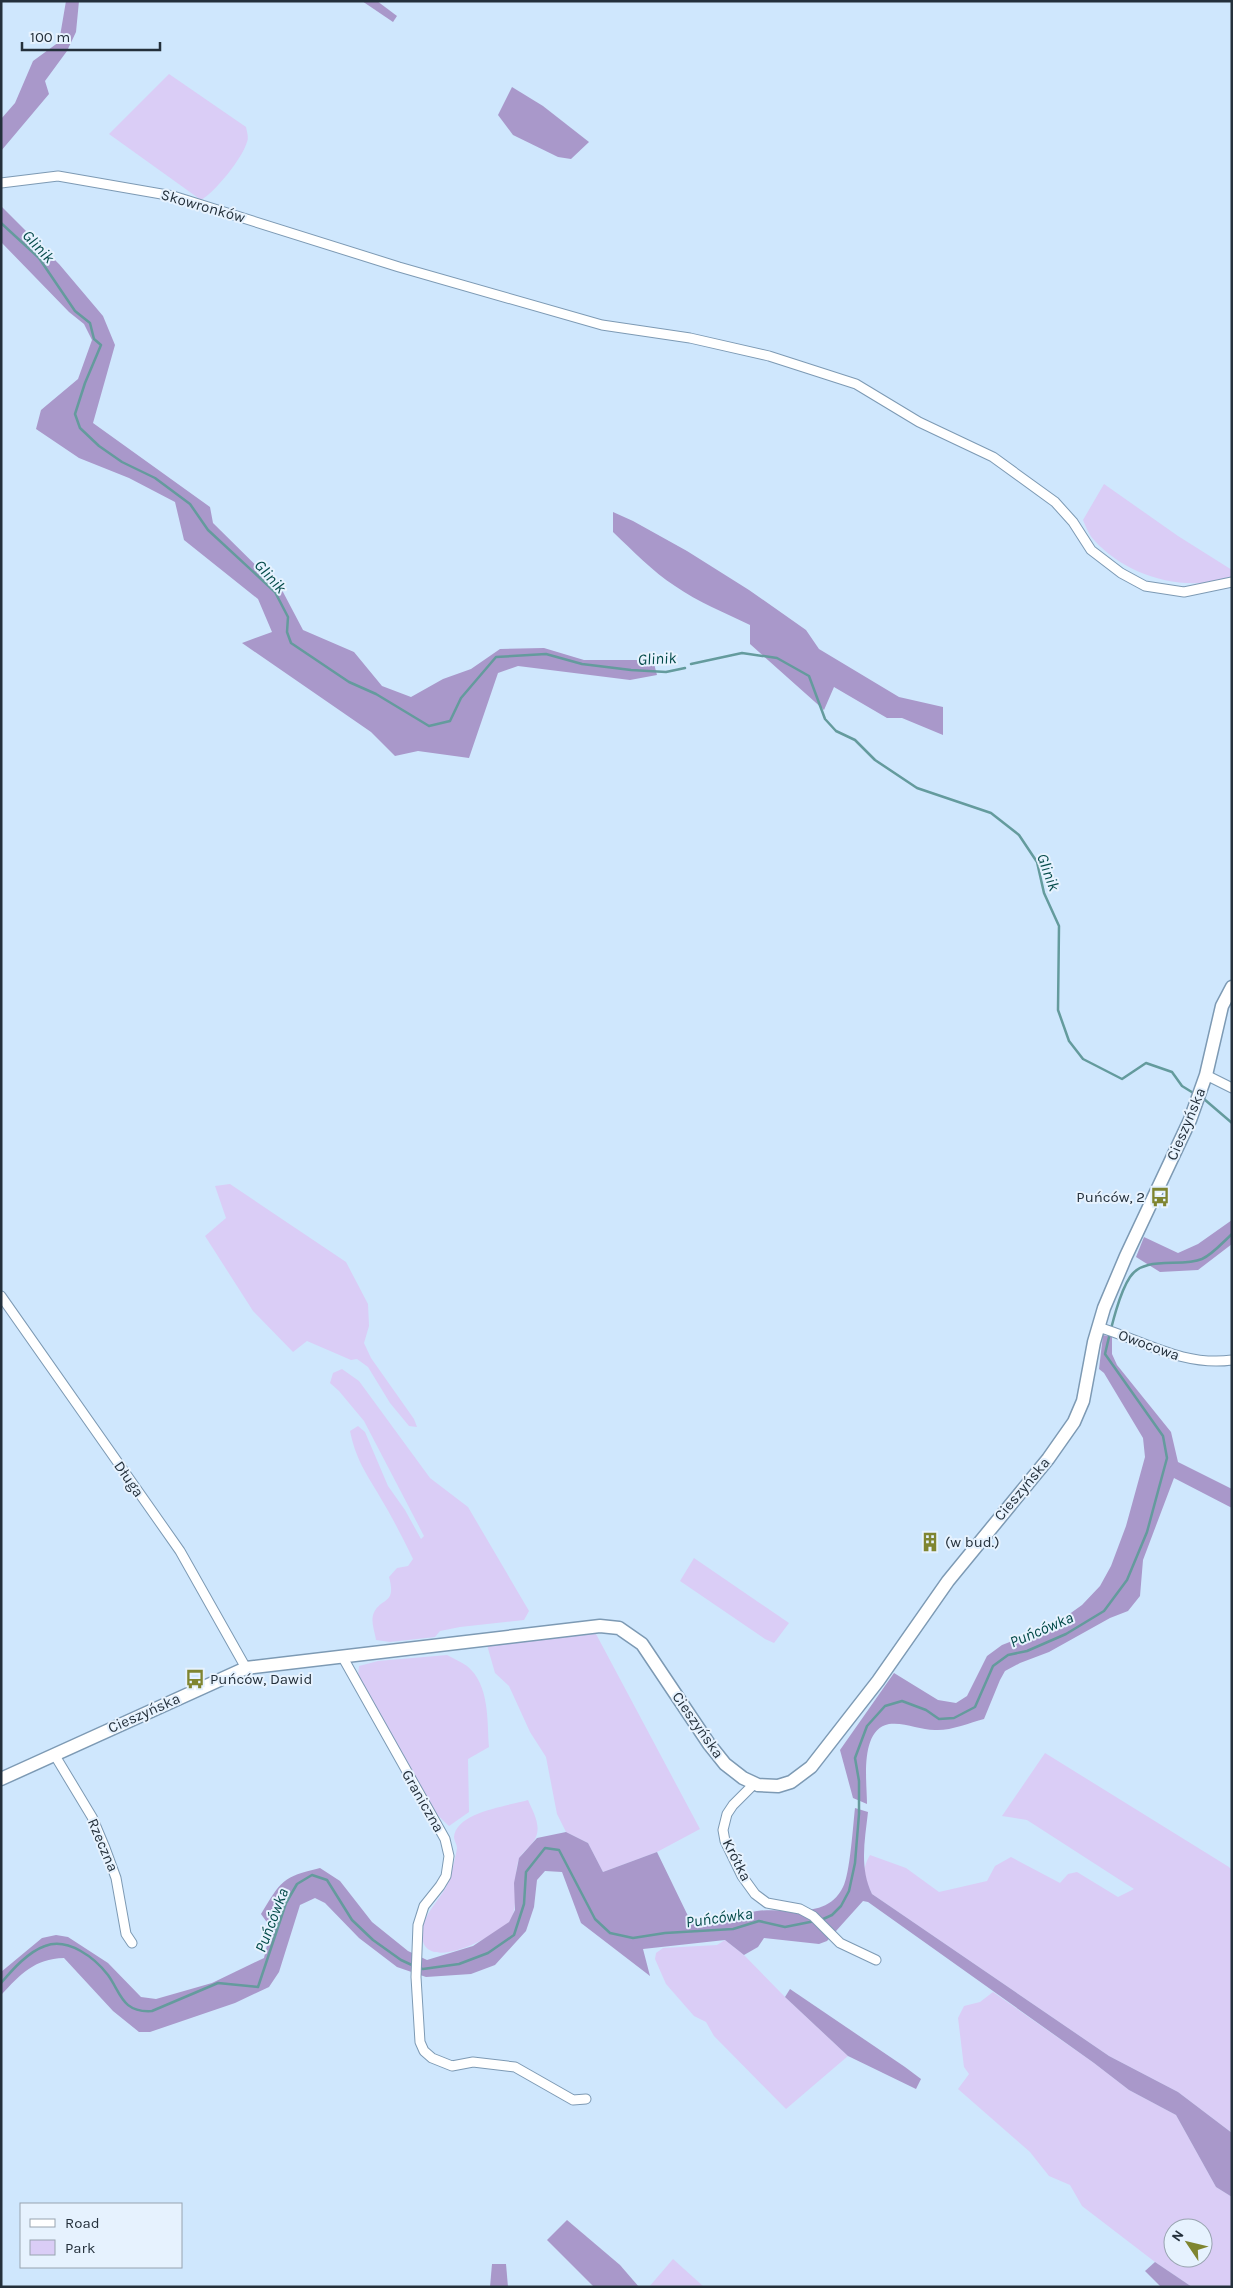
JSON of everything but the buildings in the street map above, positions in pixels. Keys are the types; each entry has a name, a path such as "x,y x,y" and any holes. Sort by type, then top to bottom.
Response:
{"street":[{"name":"Skowronków","path":"1,183 58,176 173,196 399,267 602,325 690,338 769,356 856,384 919,422 993,457 1056,502 1073,522 1091,550 1121,573 1145,586 1184,592 1232,582"},
{"name":"Cieszyńska","path":"1,1779 246,1668 575,1627 600,1626 619,1628 642,1644 725,1764 754,1784 771,1787 784,1785 804,1774 819,1758 888,1668 948,1581 1057,1447 1074,1422 1083,1401 1101,1328 1126,1256 1190,1120 1206,1075 1222,1006 1232,987"},
{"name":"Cieszyńska","path":"1206,1075 1232,1088"},
{"name":"Długa","path":"1,1296 180,1550 246,1668"},
{"name":"Owocowa","path":"1101,1328 1176,1356 1197,1360 1232,1360"},
{"name":"Graniczna","path":"342,1656 447,1844 448,1870 440,1886 421,1912 418,1925 416,1977 420,2042 424,2051 432,2058 452,2066 473,2062 515,2067 573,2100 586,2099"},
{"name":"Rzeczna","path":"54,1754 92,1817 105,1848 116,1878 126,1934 132,1943"},
{"name":"Krótka","path":"754,1784 727,1814 723,1830 725,1841 742,1876 755,1894 767,1903 800,1908 813,1916 840,1943 876,1960"}],"green space":[{"path":"169,74 246,127 248,140 240,157 220,183 201,200 109,134"},
{"path":"1104,484 1178,536 1232,570 1232,576 1210,582 1194,583 1162,580 1132,568 1105,551 1092,538 1083,520"},
{"path":"230,1184 346,1262 368,1304 369,1326 364,1343 371,1358 414,1419 417,1427 409,1426 390,1403 368,1367 357,1359 351,1360 307,1341 293,1352 253,1311 205,1236 226,1218 215,1186"},
{"path":"342,1369 359,1381 430,1478 468,1507 529,1611 524,1620 460,1627 440,1631 435,1637 390,1642 376,1640 373,1615 376,1609 389,1597 391,1586 389,1577 397,1568 408,1566 413,1559 362,1466 350,1431 358,1426 365,1432 388,1486 405,1510 421,1539 424,1536 364,1421 330,1383 333,1373"},
{"path":"694,1558 789,1623 774,1643 765,1639 680,1581"},
{"path":"596,1634 700,1829 657,1852 603,1872 588,1843 566,1832 557,1814 546,1757 530,1732 509,1686 495,1673 487,1645"},
{"path":"447,1655 467,1666 480,1683 486,1704 489,1747 468,1759 469,1812 449,1826 429,1807 358,1676 359,1666 378,1661"},
{"path":"1045,1753 1229,1867 1232,1871 1232,2133 1178,2092 1109,2056 872,1894 865,1874 865,1865 870,1855 906,1868 939,1892 987,1881 995,1866 1011,1857 1060,1883 1068,1874 1077,1872 1118,1897 1134,1889 1027,1820 1002,1816"},
{"path":"528,1800 538,1828 535,1839 519,1859 514,1909 509,1922 490,1936 461,1949 434,1952 425,1946 422,1934 423,1925 444,1890 451,1874 457,1851 454,1837 457,1828 473,1816 484,1811"},
{"path":"725,1940 744,1955 785,1997 848,2056 786,2109 714,2036 706,2022 694,2016 666,1984 655,1959 656,1953 663,1948 717,1945"},
{"path":"993,1992 1129,2090 1176,2115 1216,2187 1232,2197 1232,2287 1192,2287 1164,2268 1213,2268 1213,2218 1163,2218 1163,2267 1082,2206 1070,2185 1049,2176 1030,2152 958,2089 969,2074 964,2067 958,2018 964,2006 980,2002"},
{"path":"673,2259 704,2287 649,2287"}],"shaded area":[{"path":"66,1 79,1 76,32 67,51 45,81 49,94 1,151 1,119 15,103 33,61 59,42"},
{"path":"362,1 377,1 397,16 393,22"},
{"path":"512,87 543,106 589,142 571,159 558,157 513,135 498,115"},
{"path":"1,206 59,264 103,316 115,345 93,423 210,507 213,523 283,592 303,630 354,652 382,686 411,697 443,679 471,669 500,649 544,648 584,660 653,660 657,675 630,680 518,666 498,673 469,758 418,751 395,756 371,732 242,643 272,632 258,599 184,540 175,502 129,478 79,458 36,429 41,410 78,379 92,340 84,324 69,312 1,242"},
{"path":"613,512 687,551 749,590 806,630 819,649 899,697 943,707 943,735 902,718 887,718 834,687 824,710 750,644 750,625 684,592 658,574 635,553 613,532"},
{"path":"1232,1220 1232,1244 1198,1270 1160,1272 1136,1257 1144,1237 1178,1253 1198,1244"},
{"path":"1103,1335 1112,1337 1112,1354 1117,1365 1171,1432 1178,1462 1232,1489 1232,1508 1174,1478 1143,1560 1140,1596 1128,1611 1110,1618 1049,1652 1005,1671 984,1719 941,1730 929,1730 895,1724 879,1728 869,1746 867,1758 867,1804 853,1798 840,1750 894,1673 938,1700 956,1703 967,1696 987,1656 1002,1645 1054,1625 1082,1605 1100,1586 1111,1566 1126,1526 1145,1457 1143,1438 1104,1373 1099,1369"},
{"path":"855,1808 868,1812 864,1864 865,1874 872,1894 1109,2056 1178,2092 1232,2133 1232,2197 1216,2187 1176,2115 1129,2090 868,1902 863,1901 827,1941 819,1944 764,1938 758,1947 744,1955 725,1940 643,1949 650,1976 581,1923 562,1872 545,1871 537,1880 534,1907 526,1931 495,1965 471,1974 426,1977 397,1967 359,1938 325,1903 315,1898 300,1905 279,1972 269,1987 235,2003 150,2032 139,2032 113,2011 64,1958 44,1961 29,1969 1,1995 1,1972 42,1938 56,1935 68,1937 108,1963 141,1997 156,1999 212,1983 264,1958 271,1928 261,1914 278,1887 284,1882 298,1874 320,1868 340,1881 372,1922 408,1951 427,1960 473,1946 509,1922 515,1910 514,1883 519,1858 537,1838 566,1832 588,1843 603,1872 657,1852 689,1918 698,1925 757,1911 816,1908 827,1905 836,1898 843,1887 849,1861"},
{"path":"790,1989 921,2079 916,2089 848,2056 785,1997"},
{"path":"567,2220 620,2265 639,2287 594,2287 547,2240"},
{"path":"1155,2262 1192,2287 1161,2287 1145,2271"},
{"path":"492,2264 506,2264 508,2287 490,2287"}],"waterway":[{"name":"Glinik","path":"1,223 39,258 75,311 90,323 94,339 101,345 85,383 75,414 80,428 99,446 122,462 155,478 190,504 208,530 275,592 288,617 287,632 291,643 349,682 376,694 429,726 450,721 461,698 496,657 546,654 582,664 631,670 666,672 685,668"},
{"name":"Glinik","path":"691,664 742,653 777,658 809,676 825,719 836,731 855,740 875,760 917,788 991,813 1019,835 1037,862 1044,893 1059,926 1058,1010 1069,1041 1083,1059 1122,1079 1146,1063 1172,1072 1182,1086 1195,1094"},
{"name":"Glinik","path":"1204,1099 1232,1123"},
{"name":"Puńcówka","path":"821,1920 832,1915 841,1906 849,1891 855,1863 859,1814 859,1781 855,1758 867,1726 885,1706 902,1701 926,1710 939,1719 954,1718 975,1707 993,1666 1008,1655 1027,1651 1066,1634 1104,1611 1127,1580 1147,1532 1167,1458 1163,1436 1105,1354 1115,1314 1126,1285 1136,1270 1153,1264 1184,1263 1202,1259 1214,1251 1232,1234"},
{"name":"Puńcówka","path":"419,1968 459,1964 488,1953 514,1935 524,1904 526,1872 545,1848 559,1850 595,1919 610,1933 633,1938 665,1933 733,1929 759,1921 785,1927 815,1921"},
{"name":"Puńcówka","path":"1,1983 27,1957 39,1949 54,1944 63,1944 80,1951 96,1962 108,1975 128,2005 142,2011 152,2011 218,1983 258,1987 286,1903 297,1884 312,1875 327,1880 352,1920 373,1940 401,1960 414,1966"}],"place":[{"name":"Puńców, 2","path":"1160,1197"},
{"name":"(w bud.)","path":"930,1542"},
{"name":"Puńców, Dawid","path":"195,1679"}]}
